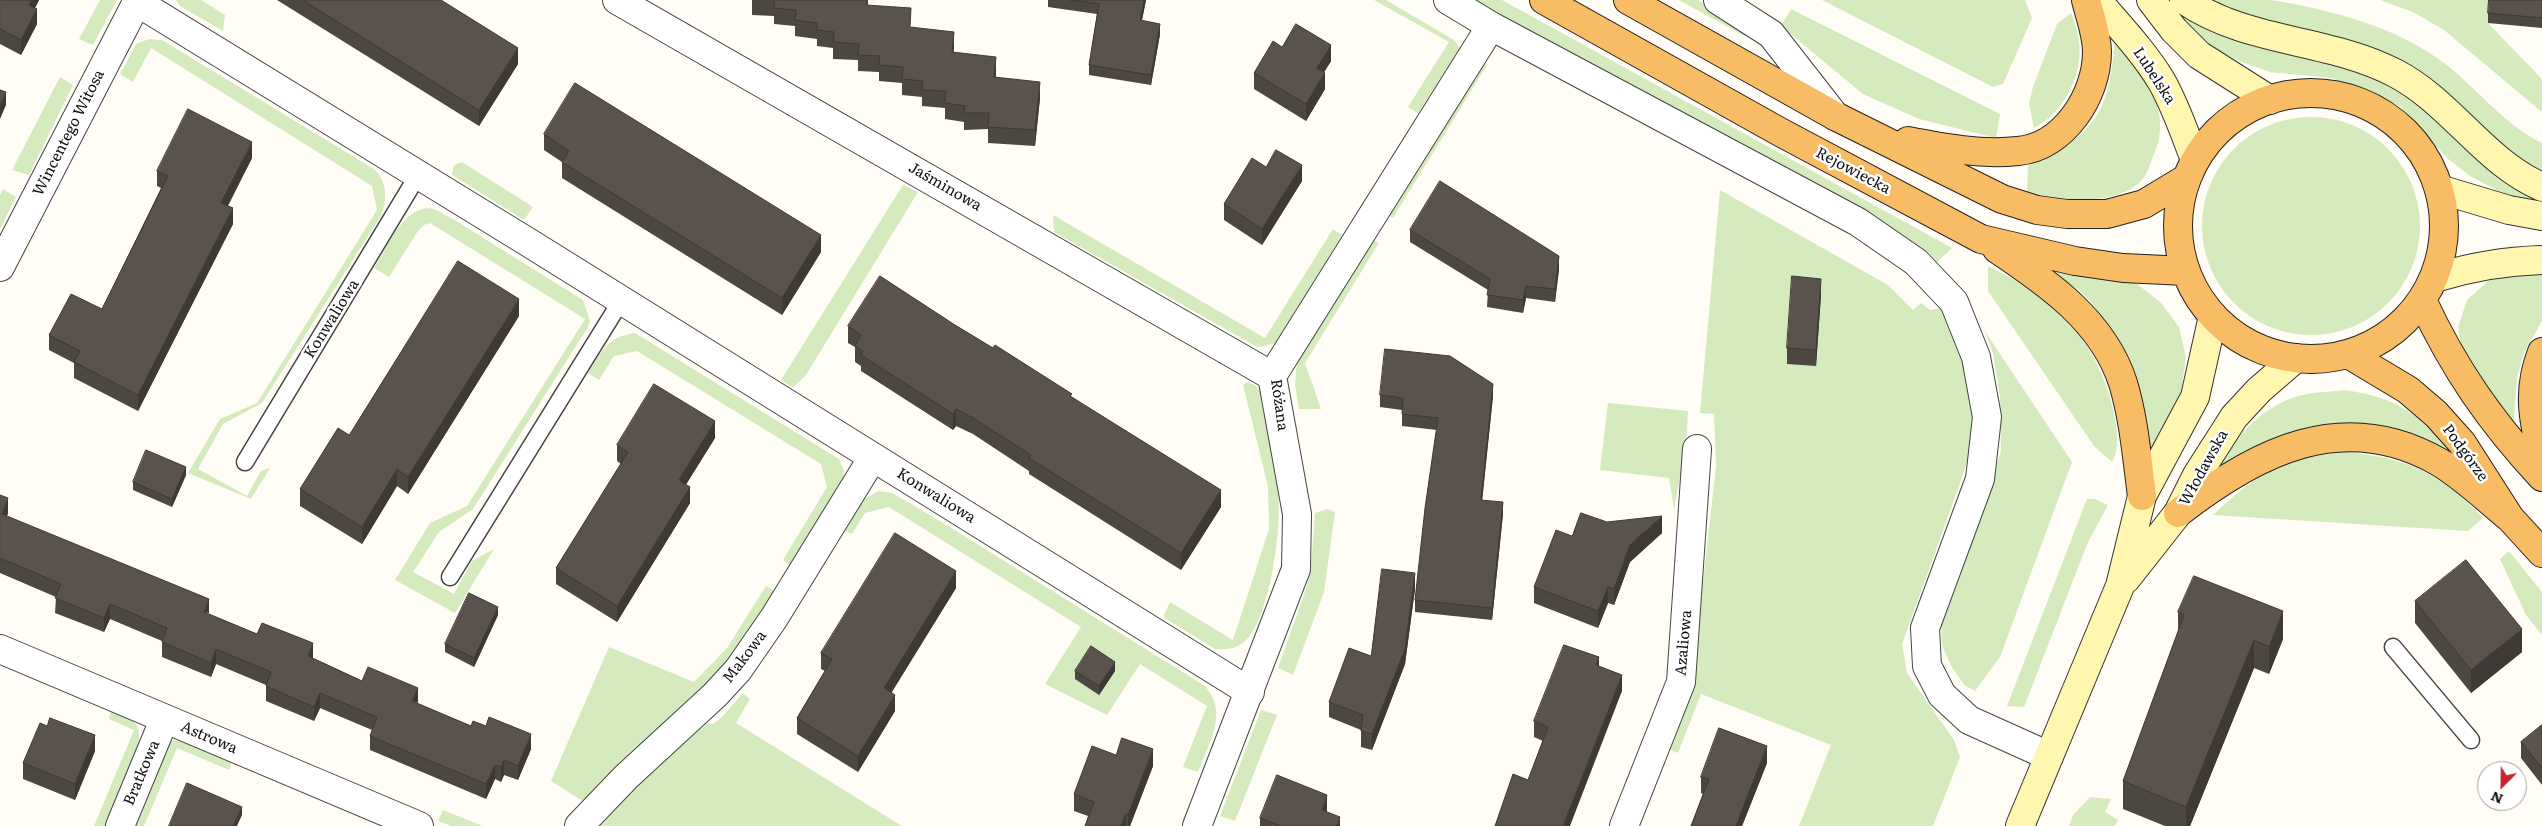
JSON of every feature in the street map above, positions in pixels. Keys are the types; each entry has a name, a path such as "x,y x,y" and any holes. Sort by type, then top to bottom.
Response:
{"highway":[{"name":"Rejowiecka","path":"1544,0 1771,127 1981,238 2075,261 2123,268 2186,271"},
{"path":"1628,0 1835,116 2002,199 2037,210 2066,214 2107,214 2133,209 2162,194 2191,169 2212,138 2227,123 2244,111 2270,100 2295,94 2320,94 2350,100 2379,112 2399,126 2416,145 2430,166 2439,189 2443,208 2444,240 2429,289 2396,330 2373,344 2348,354 2322,359 2296,358 2264,351 2250,345 2224,327 2213,316 2197,295 2186,271 2178,231 2180,204 2191,169"},
{"path":"1877,136 1956,150 2019,151 2047,141 2076,113 2094,75 2096,39 2086,0"},
{"path":"1981,238 2026,269 2073,306 2112,356 2124,385 2142,496"},
{"path":"2429,289 2451,358 2499,430 2542,477"},
{"path":"2542,352 2537,366 2531,408 2542,458"},
{"name":"Podgórze","path":"2348,354 2408,390 2436,414 2462,443 2510,518 2542,553"},
{"path":"2178,514 2241,468 2276,452 2322,439 2352,438 2384,440 2402,445 2440,462 2510,518"}],"main road":[{"name":"Lubelska","path":"2097,0 2162,82 2176,111 2191,169"},
{"path":"2152,0 2174,30 2199,55 2270,100"},
{"path":"2184,0 2221,21 2237,27 2358,58 2396,74 2425,94 2498,160 2520,176 2542,187"},
{"path":"2439,189 2509,210 2542,216"},
{"path":"2429,289 2478,266 2542,260"},
{"name":"Włodawska","path":"2020,826 2120,586 2142,496 2195,398 2213,316"},
{"name":"Włodawska","path":"2120,586 2178,514 2197,475 2234,417 2259,390 2296,358"}],"street":[{"name":"Jaśminowa","path":"617,0 1272,376"},
{"path":"1448,0 1491,26 1858,222 1916,262 1954,302 1976,357 1987,417 1980,479 1925,628 1926,666 1942,695 1969,720 2049,756"},
{"path":"1718,0 1771,34 1835,116"},
{"name":"Konwaliowa","path":"138,1 1250,692"},
{"name":"Wincentego Witosa","path":"0,267 138,1"},
{"name":"Różana","path":"1197,826 1296,569 1297,514 1272,376 1491,26"},
{"name":"Azaliowa","path":"1624,826 1681,682 1698,449"},
{"name":"Makowa","path":"579,826 626,777 715,695 738,670 827,534 873,457"},
{"name":"Astrowa","path":"0,649 164,720 419,826"},
{"name":"Bratkowa","path":"120,826 164,720"}],"lane":[{"name":"Konwaliowa","path":"245,462 418,175"},
{"path":"450,577 621,301"},
{"path":"2393,646 2471,740"}],"green space":[{"path":"100,0 117,0 93,45 79,39"},
{"path":"176,0 201,0 225,15 223,31 180,6"},
{"path":"1374,0 1386,0 1454,40 1460,48 1418,113 1408,107 1449,42"},
{"path":"1469,0 1502,0 1952,248 1936,263 1929,253"},
{"path":"1679,0 1698,0 1749,33 1744,36"},
{"path":"1822,0 2025,0 2032,18 2003,84 1993,87"},
{"path":"2210,0 2271,0 2294,4 2364,22 2408,41 2429,52 2448,66 2505,118 2542,143 2542,171 2516,156 2491,136 2261,21 2229,10"},
{"path":"2380,0 2491,0 2488,23 2542,79 2542,112 2444,30 2413,12"},
{"path":"1791,9 2000,114 1996,138 1919,119 1863,94 1781,26"},
{"path":"2172,10 2239,42 2344,69 2390,87 2403,94 2426,112 2480,163 2542,201 2542,206 2506,195 2470,176 2447,158 2401,107 2365,88 2331,78 2270,72 2239,61 2210,47"},
{"path":"2071,13 2077,30 2080,49 2076,76 2064,101 2045,121 2034,128 2029,103 2033,87 2057,24"},
{"path":"2115,38 2144,78 2159,111 2159,136 2146,174 2138,184 2127,191 2099,199 2054,198 2027,193 2028,166 2070,143 2095,118 2103,103 2109,85"},
{"path":"149,39 162,40 374,169 379,174 384,186 385,197 381,216 262,403 223,424 198,469 247,496 261,471 270,468 251,499 188,473 220,419 257,403 377,210 372,186 151,48 133,82 120,74 136,44"},
{"path":"1479,60 1487,65 1393,218 1385,213"},
{"path":"60,77 73,85 29,175 12,170"},
{"path":"2311,117 2343,122 2353,126 2362,130 2388,149 2407,175 2411,184 2415,194 2420,226 2415,258 2411,268 2407,277 2388,303 2362,322 2353,326 2343,330 2311,335 2279,330 2269,326 2260,322 2234,303 2215,277 2211,268 2207,258 2202,226 2207,194 2211,184 2215,175 2234,149 2260,130 2269,126 2279,122"},
{"path":"462,162 533,207 524,220 452,175 454,165"},
{"path":"903,185 918,192 806,375 793,388 781,380"},
{"path":"3,189 16,197 0,229 0,195"},
{"path":"1720,190 1888,285 1913,310 1921,303 1930,310 1940,308 1969,360 1975,435 1963,475 1902,644 1907,673 1954,740 1960,757 1933,826 1799,826 1831,745 1701,694 1678,753 1670,750 1684,714 1692,680 1716,466 1714,414 1700,413"},
{"path":"427,208 434,209 453,219 583,300 590,321 473,509 439,532 413,572 454,594 472,561 494,549 455,613 395,580 430,523 467,506 585,319 430,223 424,225 418,231 389,277 374,268 402,223 418,211"},
{"path":"1053,215 1265,338 1333,229 1342,235 1274,344 1257,347 1054,232"},
{"path":"1370,238 1379,243 1305,363 1321,409 1299,409 1295,384 1297,361"},
{"path":"1988,266 2038,294 2065,319 2087,347 2104,379 2114,414 2117,445 2112,462 2094,446 1988,291"},
{"path":"2046,270 2136,283 2161,303 2179,327 2186,357 2181,391 2171,419 2147,465 2139,389 2117,336 2091,302 2078,289"},
{"path":"2542,272 2542,321 2524,353 2517,377 2514,417 2518,433 2515,434 2462,350 2458,327 2467,300 2488,281 2501,274"},
{"path":"1984,330 2072,462 2000,657 1975,691 1964,685 1952,667 1942,646 1941,626 1960,577 2001,451 2000,397 1993,353"},
{"path":"635,333 839,459 844,471 843,485 792,567 783,560 827,487 821,464 637,351 614,356 599,380 588,373 606,346 618,338"},
{"path":"1247,382 1255,385 1260,392 1275,468 1279,508 1276,549 1267,595 1252,632 1237,647 1215,649 1163,617 1170,602 1233,640 1269,529 1268,486 1243,385"},
{"path":"2344,390 2379,397 2405,409 2428,427 2452,453 2415,436 2310,430 2269,441 2216,474 2222,461 2239,437 2249,426 2272,408 2298,396"},
{"path":"1608,403 1688,411 1686,446 1674,509 1669,478 1600,470"},
{"path":"2347,452 2387,459 2422,470 2453,490 2483,518 2468,531 2213,515 2245,487 2273,469 2305,458"},
{"path":"879,491 892,493 945,524 1205,686 1212,696 1216,707 1216,717 1215,728 1198,772 1183,767 1207,706 1140,664 1107,715 1045,684 1081,627 889,507 865,513 852,534 845,531 864,499"},
{"path":"2087,499 2095,499 2108,505 2088,542 2024,707 2007,706"},
{"path":"1327,509 1335,512 1324,592 1293,675 1278,668 1307,586 1311,568 1315,513"},
{"path":"2509,551 2542,592 2542,635 2526,615 2500,559"},
{"path":"766,586 776,592 736,652 710,683 584,802 551,781 609,647 694,682 727,648"},
{"path":"743,693 750,699 736,723 902,826 598,826 621,798 708,723 713,724 722,717"},
{"path":"111,710 127,717 136,724 139,742 137,752 108,826 94,826 134,730 109,719"},
{"path":"1261,710 1277,715 1235,821 1220,816"},
{"path":"173,740 187,742 232,760 229,770 177,748 144,826 131,826 164,744"},
{"path":"2090,797 2111,799 2105,812 2118,820 2115,826 2069,826 2073,815"},
{"path":"443,810 483,826 451,826 438,821"}],"building":[{"path":"0,0 32,0 29,5 37,9 21,40 0,29"},
{"path":"303,0 441,0 518,48 479,110"},
{"path":"775,0 867,0 866,5 911,8 910,27 954,32 952,52 996,57 994,77 1040,82 1035,130 988,127 989,113 964,113 965,106 945,103 946,91 922,90 923,81 902,79 903,67 879,65 880,56 858,55 859,44 833,42 834,32 817,30 817,23 795,20 796,10 774,8"},
{"path":"1070,0 1144,0 1140,20 1160,24 1151,75 1089,65 1099,4"},
{"path":"2489,0 2542,0 2542,18 2488,13"},
{"path":"1296,24 1331,45 1317,68 1325,73 1306,104 1254,73 1273,41 1282,47"},
{"path":"575,83 821,235 782,298 562,162 569,151 544,134"},
{"path":"0,90 6,92 0,106"},
{"path":"188,109 252,142 221,203 233,208 138,395 74,362 80,351 49,335 71,294 102,309 168,176 157,171"},
{"path":"1276,150 1302,165 1262,229 1224,204 1252,158 1266,167"},
{"path":"1440,181 1559,256 1555,289 1526,286 1523,300 1487,295 1490,279 1410,230"},
{"path":"458,261 519,299 408,477 397,469 362,527 300,489 338,428 349,435"},
{"path":"880,276 993,348 995,345 1072,394 1070,396 1221,490 1181,553 1029,458 1031,455 973,418 956,409 953,414 861,355 863,351 855,346 861,335 848,326"},
{"path":"1792,276 1821,279 1816,350 1787,348"},
{"path":"1385,349 1450,356 1493,384 1481,500 1503,502 1492,608 1415,600 1425,508 1438,418 1402,414 1403,398 1380,395"},
{"path":"654,384 715,421 679,480 690,487 617,606 556,568 628,452 617,445"},
{"path":"146,450 186,467 172,499 133,482"},
{"path":"0,495 8,498 2,514 209,599 204,612 257,634 262,623 313,643 308,656 362,681 368,667 418,688 412,701 471,726 473,721 486,726 489,717 531,734 518,766 504,760 501,767 495,765 486,784 370,736 377,717 320,693 314,707 266,686 271,672 216,649 211,663 162,642 167,628 110,604 104,618 55,598 61,584 0,558"},
{"path":"1581,513 1607,522 1662,516 1630,545 1614,589 1608,587 1598,611 1534,587 1556,530 1572,536"},
{"path":"895,533 956,571 884,688 895,695 858,756 797,718 832,659 821,653"},
{"path":"2466,560 2522,629 2471,670 2415,601"},
{"path":"1382,569 1415,573 1405,649 1372,734 1361,731 1363,715 1329,702 1349,648 1371,656"},
{"path":"2194,576 2283,611 2269,647 2254,640 2186,807 2123,781 2184,615 2178,612"},
{"path":"469,593 498,607 474,658 445,644"},
{"path":"1564,645 1599,657 1596,665 1622,675 1563,826 1495,826 1513,774 1528,780 1548,727 1534,721"},
{"path":"1091,646 1115,662 1099,686 1075,671"},
{"path":"50,718 95,735 75,784 23,763 40,723 47,726"},
{"path":"2542,725 2542,768 2521,742"},
{"path":"1719,728 1767,746 1736,826 1691,826 1709,779 1701,777"},
{"path":"1122,738 1153,749 1128,815 1126,814 1121,826 1085,826 1094,802 1074,794 1092,746 1116,755"},
{"path":"1277,775 1327,795 1322,810 1340,817 1337,826 1281,826 1260,818"},
{"path":"187,783 242,807 233,826 169,826"}]}
